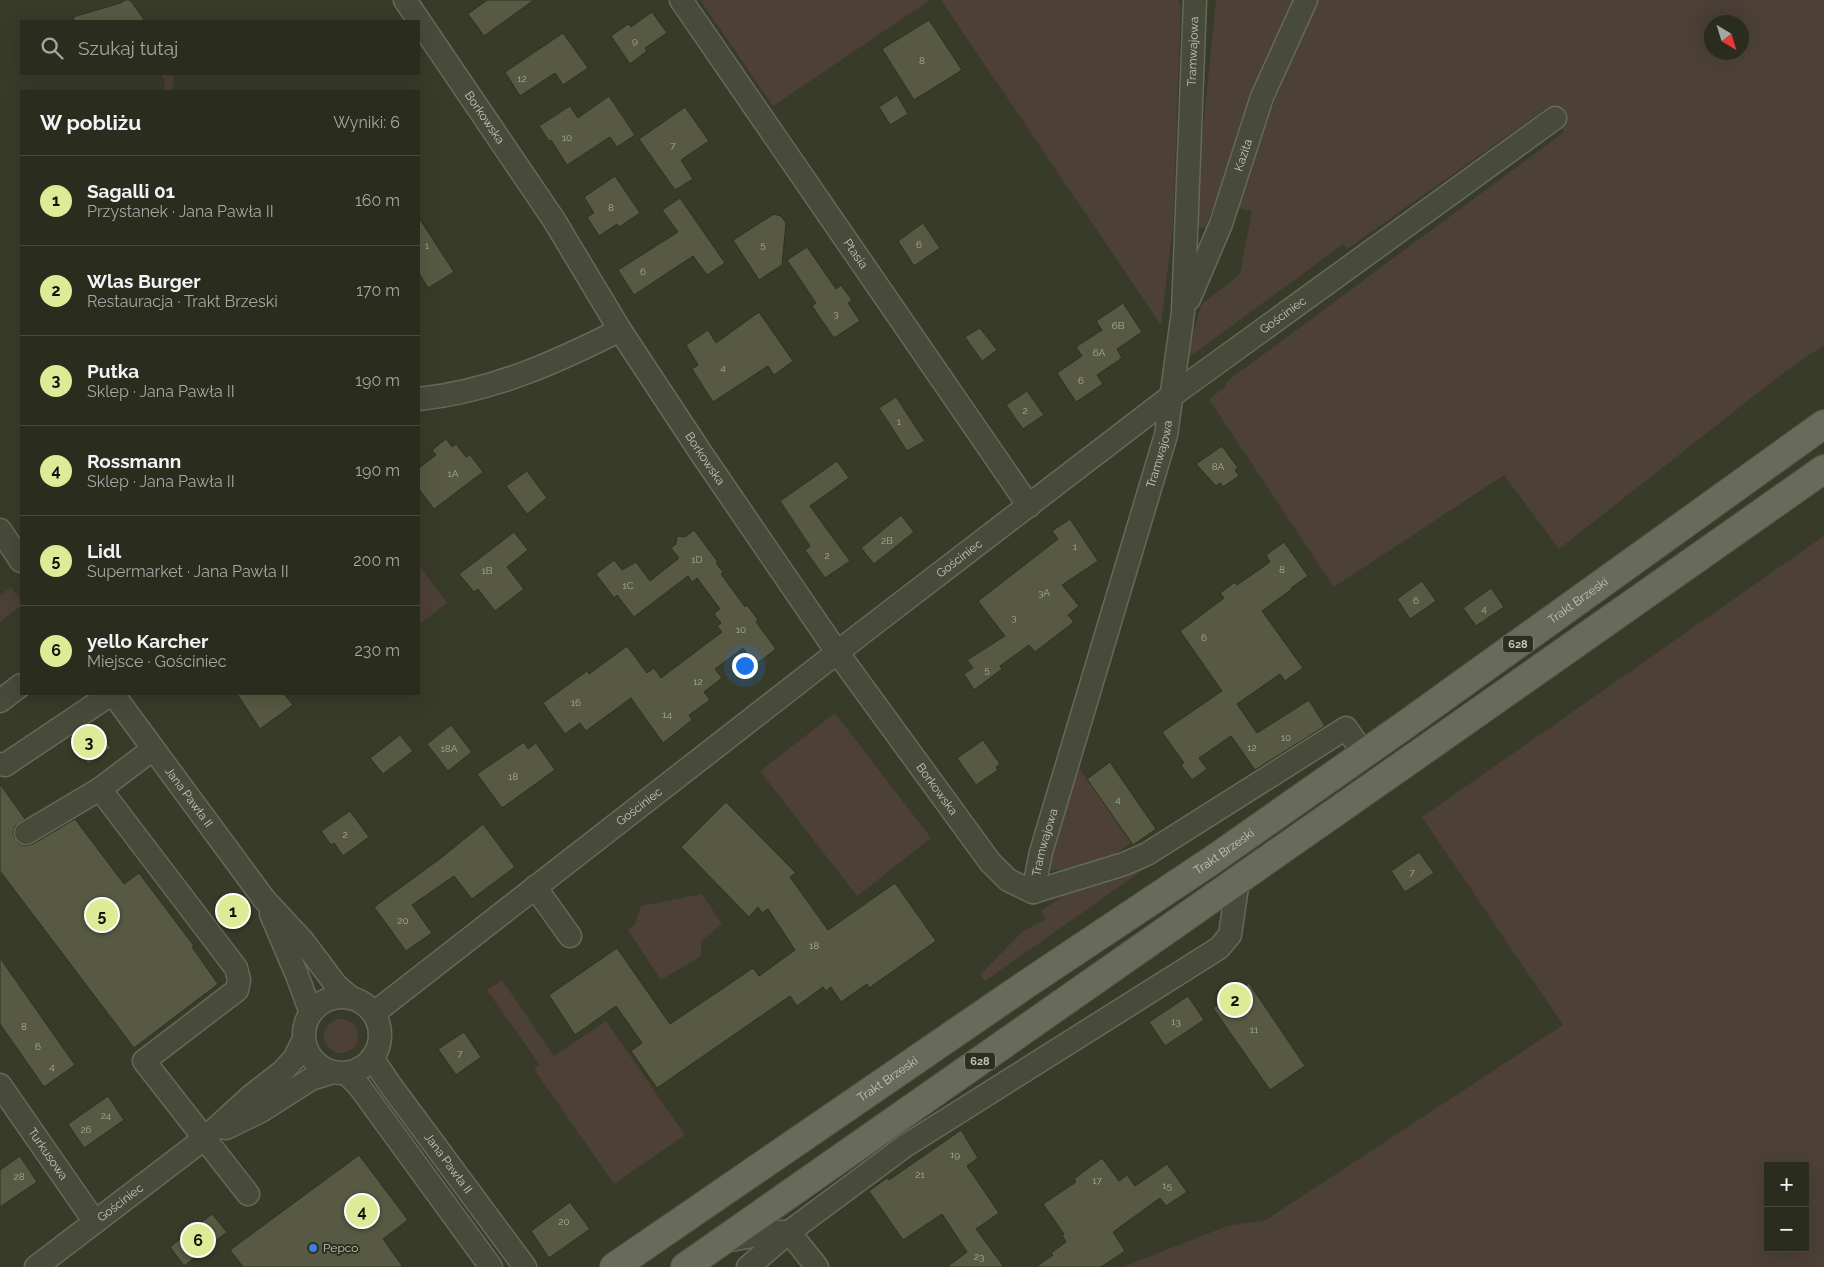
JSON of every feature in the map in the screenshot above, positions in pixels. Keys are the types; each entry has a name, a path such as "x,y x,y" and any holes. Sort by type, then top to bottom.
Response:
{"main road":[{"name":"Trakt Brzeski","path":"614,1267 1020,989 1211,861 1364,754 1824,424"},
{"name":"628","path":"685,1267 1824,469"}],"street":[{"name":"Borkowska","path":"405,0 419,20"},
{"name":"Ptasia","path":"681,0 1029,506"},
{"name":"Tramwajowa","path":"1033,892 1041,852 1166,435 1183,312 1196,0"},
{"name":"Kazita","path":"1183,312 1221,224 1262,97 1306,0"},
{"name":"Borkowska","path":"420,22 554,220 620,330 703,456 837,652 990,862 1008,880 1033,892"},
{"name":"Gościniec","path":"374,1013 837,652 1170,398 1556,118"},
{"path":"420,399 452,395 503,381 557,362 620,330"},
{"path":"0,530 20,560"},
{"path":"0,701 20,686"},
{"path":"0,764 6,766 111,695"},
{"name":"Jana Pawła II","path":"113,695 264,899 303,940 336,985 351,998"},
{"path":"1033,892 1124,864 1147,854 1346,728 1364,754"},
{"path":"26,833 100,789 153,749"},
{"path":"100,789 236,968 239,980 236,990 144,1061 248,1194"},
{"path":"748,1267 789,1232 904,1146 1219,948 1230,935 1238,880"},
{"path":"536,887 570,936"},
{"name":"Jana Pawła II","path":"264,899 311,1012"},
{"path":"336,997 351,998 363,1003 374,1013 379,1025 380,1038 372,1058 364,1066 340,1072 315,1062 308,1052 304,1040 305,1024 311,1012 323,1002 336,997"},
{"name":"Gościniec","path":"36,1267 205,1138 251,1096 282,1072 294,1059 304,1040"},
{"name":"Jana Pawła II","path":"372,1058 525,1267"},
{"name":"Gościniec","path":"205,1138 261,1112 312,1079 340,1072"},
{"name":"Jana Pawła II","path":"340,1072 359,1086 491,1267"},
{"name":"Turkusowa","path":"0,1085 8,1113 95,1222"},
{"path":"722,1242 773,1232 789,1232"},
{"path":"789,1232 817,1267"}],"shaded area":[{"path":"700,0 930,0 773,106"},
{"path":"941,0 1178,0 1181,5 1173,226 1161,325"},
{"path":"1216,0 1295,0 1247,112 1206,227 1193,228"},
{"path":"1318,0 1824,0 1824,345 1787,370 1559,549 1504,475 1334,587 1209,399 1225,387 1226,382 1564,132 1548,107 1347,249 1343,244 1191,356 1188,342 1195,327 1201,305 1240,274 1252,211 1232,207 1263,128"},
{"path":"161,75 174,75 172,90 164,90 165,80"},
{"path":"1824,536 1824,1267 1123,1267 1227,1226 1266,1220 1563,1025 1422,817"},
{"path":"420,566 447,603 420,623"},
{"path":"11,587 20,599 20,607 0,622 0,596"},
{"path":"835,713 931,838 857,896 760,771"},
{"path":"1079,768 1131,843 1097,867 1047,870"},
{"path":"1144,862 1147,867 985,981 980,975 1023,931 1046,919 1041,911 1070,891"},
{"path":"702,894 722,924 701,941 701,956 661,980 628,930 635,924 641,906"},
{"path":"502,980 554,1056 606,1021 685,1135 614,1184 534,1069 540,1065 487,990"},
{"path":"341,1019 348,1020 353,1024 357,1029 357,1043 353,1048 348,1052 341,1053 334,1052 329,1048 325,1043 324,1036 325,1029 329,1024 334,1020"}],"building":[{"path":"125,0 130,0 144,20 74,20 73,17 121,3"},
{"path":"487,0 534,0 484,36 468,14"},
{"path":"652,12 667,33 645,48 647,51 630,64 611,36 628,24 631,27"},
{"path":"929,20 962,70 914,100 882,49"},
{"path":"563,33 588,68 563,85 555,73 520,96 505,72"},
{"path":"897,95 908,114 890,125 879,107"},
{"path":"609,96 635,135 617,147 610,137 567,165 551,140 549,141 539,126 570,106 578,118"},
{"path":"685,107 709,141 681,160 693,179 675,190 639,139"},
{"path":"615,176 640,213 619,227 617,224 599,236 587,217 594,213 584,197"},
{"path":"680,198 725,263 707,275 693,256 634,295 618,270 678,232 662,210"},
{"path":"774,214 781,216 786,223 782,265 759,280 733,240"},
{"path":"420,220 454,272 428,288 420,275"},
{"path":"923,223 940,248 914,266 898,241"},
{"path":"807,247 836,289 841,285 852,300 848,303 860,321 834,338 812,306 816,303 787,260"},
{"path":"1123,303 1142,332 1117,349 1122,358 1097,375 1103,384 1076,402 1057,373 1082,356 1076,347 1102,330 1096,321"},
{"path":"759,312 793,361 774,375 768,366 713,402 692,369 698,365 686,345 708,330 716,343"},
{"path":"980,328 997,350 982,361 965,337"},
{"path":"1027,391 1044,415 1023,429 1006,405"},
{"path":"896,397 925,441 907,451 879,408"},
{"path":"446,439 452,447 456,444 466,457 470,455 483,472 434,509 420,490 420,467 436,455 432,450"},
{"path":"1222,446 1238,468 1235,470 1239,476 1223,487 1220,483 1216,486 1196,464"},
{"path":"837,461 849,478 810,506 850,561 825,578 805,550 810,546 780,501"},
{"path":"527,471 547,498 527,514 506,486"},
{"path":"901,515 914,532 874,564 861,548"},
{"path":"1070,519 1098,561 1062,585 1079,606 1068,615 1074,622 1035,652 1029,645 1000,666 1002,669 974,690 964,674 973,668 967,660 1005,636 978,601 1058,539 1052,531"},
{"path":"694,530 718,562 716,563 723,572 721,574 745,607 747,605 758,620 756,622 776,649 755,665 743,648 715,669 722,678 704,692 710,700 689,715 692,720 663,743 631,698 586,731 580,723 565,734 543,703 587,671 589,674 627,646 647,673 654,668 661,678 722,632 717,626 721,623 714,614 720,609 697,578 692,582 688,576 634,617 617,595 614,598 596,574 614,560 622,570 636,562 650,581 679,558 671,548 676,544 677,536 685,537"},
{"path":"514,532 528,550 507,567 524,589 495,611 478,589 474,592 459,574"},
{"path":"1284,542 1308,576 1262,611 1303,668 1285,681 1280,674 1237,704 1257,733 1309,700 1325,726 1255,770 1231,736 1199,758 1207,769 1192,780 1181,765 1184,763 1162,732 1222,691 1180,631 1224,598 1220,593 1235,582 1237,585 1270,562 1266,555"},
{"path":"1422,581 1436,601 1410,619 1397,599"},
{"path":"1491,588 1504,607 1476,626 1463,608"},
{"path":"238,695 285,695 293,705 260,729"},
{"path":"91,723 94,724 111,748 88,764 69,738"},
{"path":"451,725 472,752 448,771 427,744"},
{"path":"400,735 413,751 383,774 370,758"},
{"path":"983,740 1000,764 996,767 998,770 976,785 957,758"},
{"path":"524,742 528,749 536,743 555,770 502,808 477,774"},
{"path":"1110,762 1156,829 1133,845 1087,779"},
{"path":"0,784 25,819 15,826 13,833 19,844 26,846 33,844 75,819 124,884 139,873 194,946 192,947 218,984 134,1048 0,871"},
{"path":"726,802 796,873 790,877 828,930 895,883 936,941 869,988 867,984 841,1002 831,987 826,991 823,987 797,1006 790,996 657,1088 631,1051 642,1043 616,1006 575,1035 549,995 617,948 670,1024 753,968 759,976 795,950 768,909 762,913 758,907 749,917 681,847"},
{"path":"350,811 369,837 343,856 334,843 331,845 321,831"},
{"path":"483,824 515,867 472,899 454,876 412,905 432,933 406,951 374,907 441,858"},
{"path":"1419,852 1434,873 1405,892 1391,871"},
{"path":"0,958 75,1065 44,1087 0,1024"},
{"path":"1249,983 1305,1066 1270,1090 1213,1008"},
{"path":"1188,996 1204,1020 1165,1046 1149,1022"},
{"path":"464,1032 481,1057 456,1075 438,1049"},
{"path":"108,1096 124,1120 84,1148 68,1124"},
{"path":"961,1130 978,1158 967,1166 999,1213 976,1229 1004,1267 947,1267 967,1252 942,1214 903,1240 869,1191 887,1178 889,1180"},
{"path":"359,1155 408,1220 383,1239 403,1267 243,1267 230,1250"},
{"path":"20,1156 37,1182 0,1207 0,1170"},
{"path":"1102,1158 1119,1181 1127,1175 1135,1186 1167,1164 1187,1192 1166,1206 1160,1198 1113,1232 1125,1251 1101,1267 1036,1267 1053,1255 1051,1253 1066,1242 1062,1235 1064,1234 1043,1204 1076,1182 1074,1179"},
{"path":"570,1202 590,1229 549,1258 531,1231"},
{"path":"212,1214 227,1232 184,1266 170,1247"}],"place":[{"name":"Putka","path":"89,742"},
{"name":"Sagalli 01","path":"233,911"},
{"name":"Lidl","path":"102,915"},
{"name":"Wlas Burger","path":"1235,1000"},
{"name":"Rossmann","path":"362,1211"},
{"name":"yello Karcher","path":"198,1240"},
{"name":"Pepco","path":"313,1248"}]}
